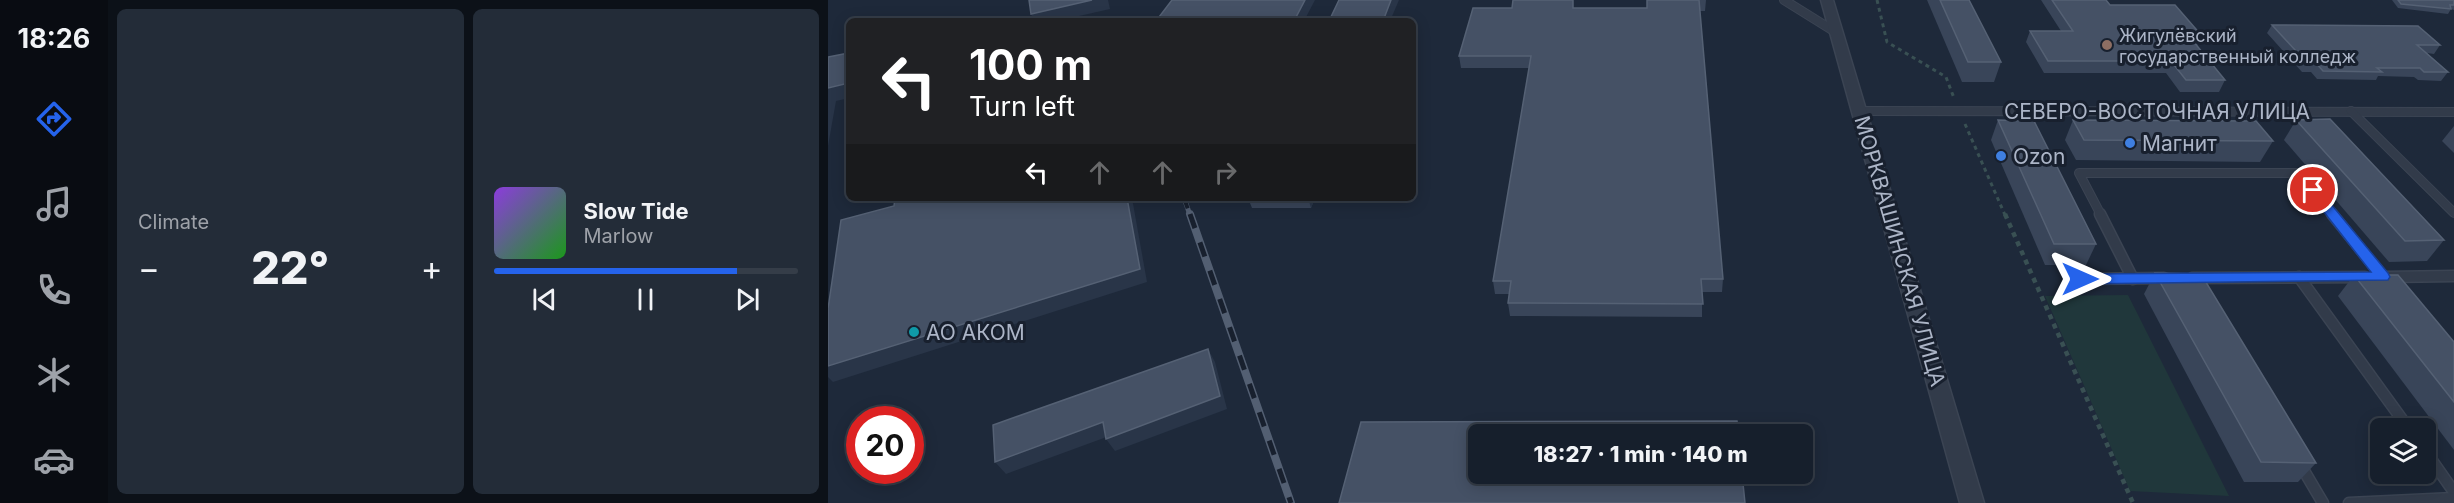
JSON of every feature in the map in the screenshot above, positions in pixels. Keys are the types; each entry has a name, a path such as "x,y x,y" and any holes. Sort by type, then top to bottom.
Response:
{"street":[{"name":"МОРКВАШИНСКАЯ УЛИЦА","path":"1827,0 1972,503"}],"lane":[{"path":"1784,0 1837,33"},
{"name":"СЕВЕРО-ВОСТОЧНАЯ УЛИЦА","path":"1859,111 2454,112"},
{"path":"2351,111 2454,213"},
{"path":"2133,279 2079,173 2299,173 2383,277"},
{"path":"2080,279 2454,276"},
{"path":"2189,278 2195,288"},
{"path":"2299,278 2401,418"},
{"path":"2293,452 2323,503"},
{"path":"2436,466 2454,492"},
{"path":"2349,503 2454,498"}],"path":[{"path":"1877,0 1887,42 1946,77 2133,503"}],"green space":[{"path":"2128,295 2229,496 2130,491 2045,296"}],"building":[{"path":"1029,0 1092,0 1031,14"},
{"path":"1172,0 1305,0 1296,18 1158,18"},
{"path":"1339,0 1391,0 1384,18 1330,18"},
{"path":"1513,0 1573,0 1573,8 1647,8 1647,0 1699,0 1723,279 1701,279 1703,304 1508,303 1511,281 1493,281 1531,56 1459,56 1473,8 1512,8"},
{"path":"1940,0 1969,0 2001,62 1968,62"},
{"path":"2052,0 2106,0 2110,5 2175,5 2202,36 2189,36 2225,80 2186,80 2171,61 2048,61 2030,31 2073,31"},
{"path":"2398,0 2454,0 2454,5 2450,5 2451,9 2401,4"},
{"path":"2272,25 2418,26 2440,45 2417,45 2448,72 2424,72 2420,68 2377,68 2382,72 2323,71 2316,63 2307,63"},
{"path":"846,54 846,84 828,88 828,57"},
{"path":"2330,119 2444,240 2405,241 2296,120"},
{"path":"1998,120 2034,121 2096,244 2054,244"},
{"path":"2073,120 2256,121 2273,141 2084,140"},
{"name":"АО АКОМ","path":"895,201 1128,201 1140,269 828,366 828,309 841,220 894,206"},
{"path":"2155,273 2201,274 2316,463 2261,462"},
{"path":"2354,275 2398,275 2454,342 2454,402"},
{"path":"1208,349 1220,396 1106,439 1103,422 995,462 993,425"},
{"path":"1737,421 1737,424 1468,424 1468,484 1743,484 1745,503 1339,503 1361,422"}],"railway":[{"path":"1185,201 1190,215"},
{"path":"1190,214 1291,503"}],"place":[{"name":"Жигулёвский государственный колледж","path":"2107,45"},
{"name":"Магнит","path":"2130,143"},
{"name":"Ozon","path":"2001,156"},
{"name":"АО АКОМ","path":"914,332"}],"route":[{"path":"2080,279 2383,277 2313,190"}]}
